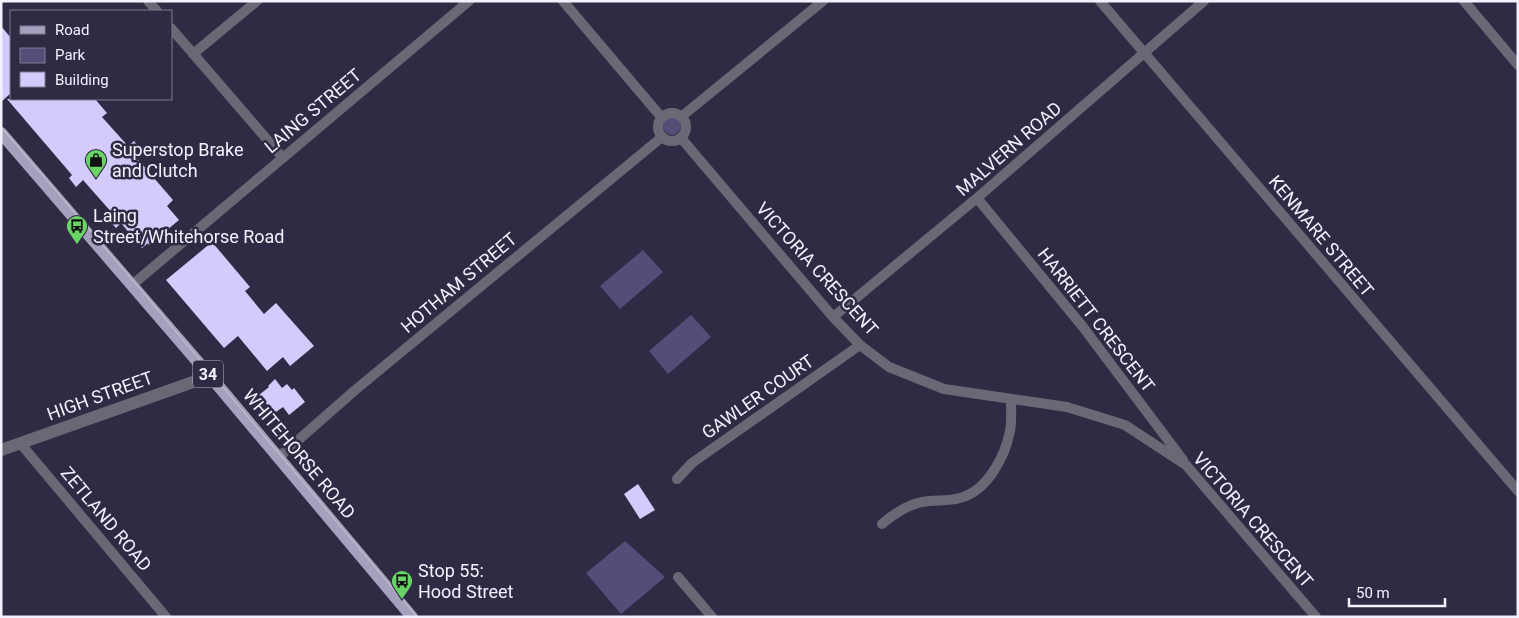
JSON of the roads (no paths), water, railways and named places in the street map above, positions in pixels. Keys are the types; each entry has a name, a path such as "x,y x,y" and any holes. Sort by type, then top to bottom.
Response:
{"main road":[{"name":"WHITEHORSE ROAD","path":"1,133 210,376 412,617"}],"street":[{"path":"194,54 257,1"},
{"name":"LAING STREET","path":"132,285 470,1"},
{"path":"563,1 662,118"},
{"path":"681,117 823,1"},
{"name":"KENMARE STREET","path":"1100,1 1518,491"},
{"name":"MALVERN ROAD","path":"833,317 978,198 1204,1"},
{"path":"1464,1 1518,65"},
{"path":"172,29 283,158"},
{"path":"671,113 681,117 685,128 681,138 671,141 662,137 658,127 662,118 671,113"},
{"name":"HOTHAM STREET","path":"279,458 354,391 662,137"},
{"name":"VICTORIA CRESCENT","path":"681,138 833,317 860,345 889,367 944,389 1067,407 1125,426 1186,465 1316,617"},
{"name":"HARRIETT CRESCENT","path":"978,198 1083,327 1186,465"},
{"name":"GAWLER COURT","path":"677,479 692,463 860,345"},
{"name":"HIGH STREET","path":"1,450 210,376"},
{"path":"882,524 913,504 957,499 967,496 987,480 994,471 1002,454 1010,431 1011,400"},
{"name":"ZETLAND ROAD","path":"20,443 166,617"},
{"path":"678,577 712,617"}],"tram line":[{"path":"1,127 417,617"}],"place":[{"name":"Superstop Brake and Clutch","path":"96,179"},
{"name":"Laing Street/Whitehorse Road","path":"77,245"},
{"name":"Stop 55: Hood Street","path":"402,600"}]}
